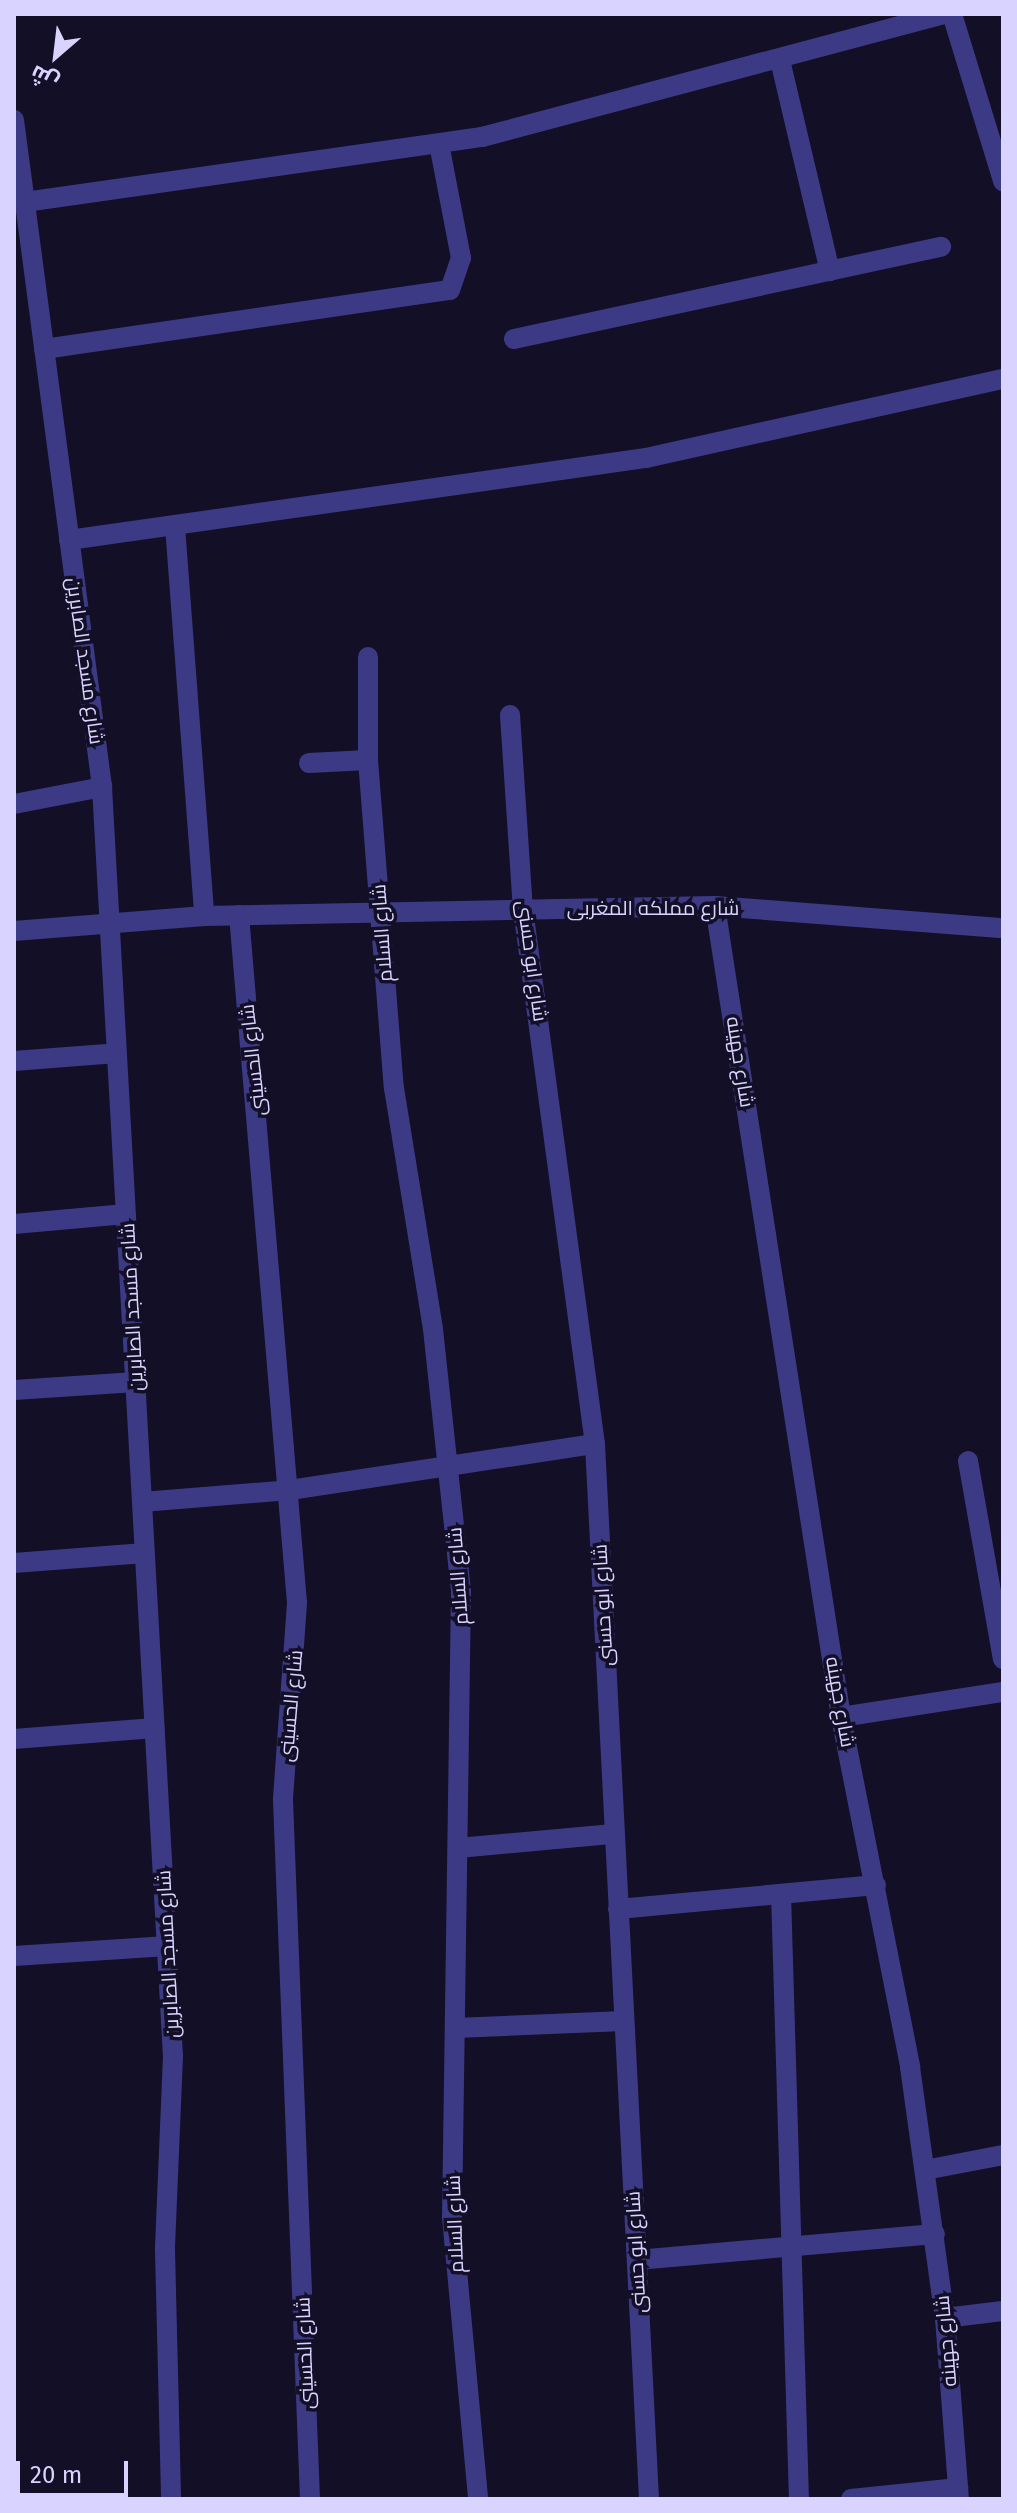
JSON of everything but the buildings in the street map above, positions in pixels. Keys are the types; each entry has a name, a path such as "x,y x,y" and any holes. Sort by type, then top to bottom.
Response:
{"street":[{"path":"25,202 439,144 780,60 944,14"},
{"path":"952,14 1003,181"},
{"path":"780,60 830,271"},
{"path":"982,113 1003,107"},
{"name":"شارع مسجد الصابرين","path":"14,120 102,787 168,1946 171,2499"},
{"path":"44,349 450,290 461,258 439,144"},
{"path":"514,339 941,247"},
{"path":"69,540 646,458 1003,379"},
{"path":"175,526 204,916"},
{"name":"شارع السلام","path":"368,657 368,760 394,1088 450,1469 461,1591 452,2217 478,2499"},
{"name":"شارع ابو حسنى","path":"510,715 523,909 595,1444 649,2499"},
{"path":"309,763 368,760"},
{"path":"14,804 102,787"},
{"name":"شارع مملكه المغربى","path":"14,931 204,916 715,906 1003,928"},
{"name":"شارع جهينه","path":"715,906 841,1717 876,1885 935,2234 945,2318 958,2494"},
{"name":"شارع الحسينى","path":"239,915 290,1490 295,1679 283,1800 310,2499"},
{"path":"14,1061 117,1053"},
{"path":"14,1224 126,1214"},
{"path":"14,1390 136,1382"},
{"path":"142,1502 290,1490 450,1469 595,1444"},
{"path":"968,1461 1003,1659"},
{"path":"14,1563 145,1553"},
{"path":"841,1717 1003,1692"},
{"path":"14,1739 155,1728"},
{"path":"458,1848 613,1834"},
{"path":"618,1909 876,1885"},
{"path":"781,1894 788,2247 799,2499"},
{"path":"14,1956 168,1946"},
{"path":"455,2028 624,2021"},
{"path":"925,2170 1003,2155"},
{"path":"637,2260 935,2234"},
{"path":"945,2318 1003,2311"},
{"path":"851,2499 958,2494"}]}
